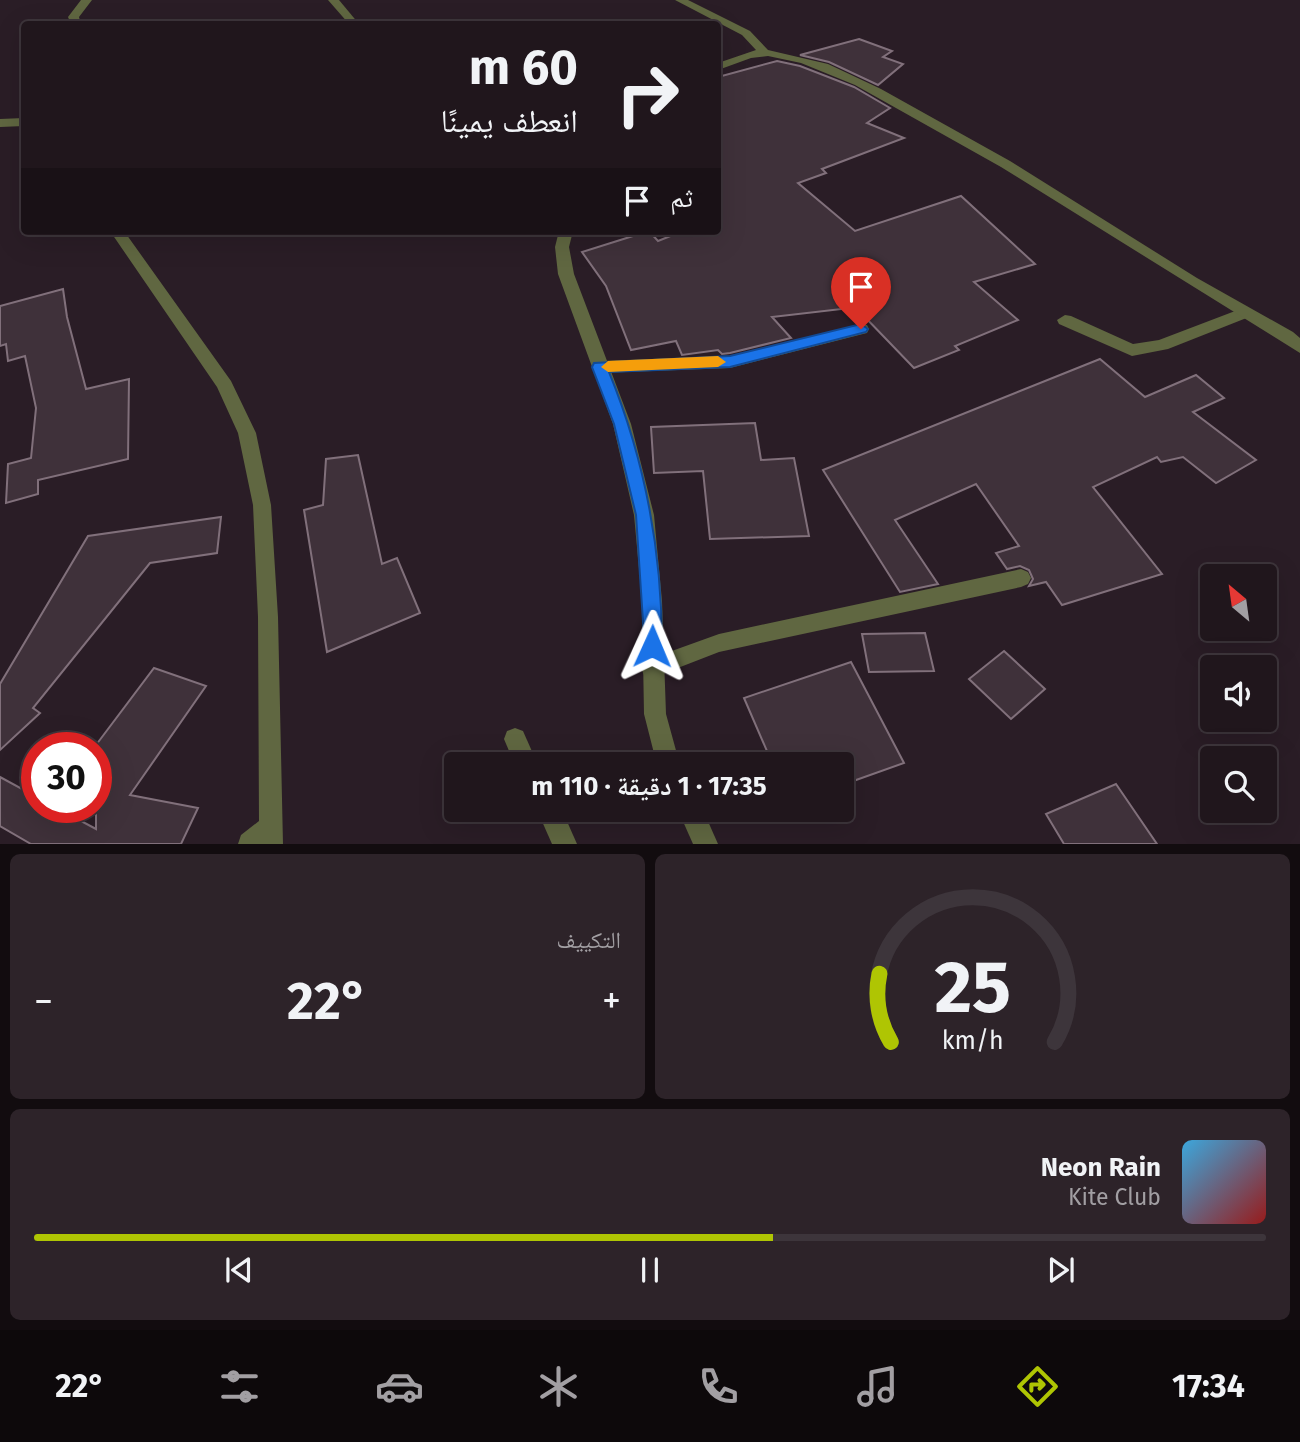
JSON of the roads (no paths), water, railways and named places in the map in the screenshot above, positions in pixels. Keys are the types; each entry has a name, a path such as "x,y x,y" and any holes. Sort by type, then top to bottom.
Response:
{"street":[{"path":"75,21 73,17 88,0"},
{"path":"333,0 351,21"},
{"path":"680,0 746,33 765,53"},
{"path":"721,66 746,56 765,53 792,57 842,75 970,141 1243,313 1296,338"},
{"path":"0,123 21,122"},
{"path":"120,235 225,385 247,433 262,505 271,835 250,844"},
{"path":"565,235 562,247 566,274 622,424 644,515 652,601 655,714 665,752"},
{"path":"1065,320 1132,350 1162,345 1243,313"},
{"path":"600,367 730,362 861,329"},
{"path":"652,668 719,643 1021,578"},
{"path":"515,740 521,752"},
{"path":"555,822 565,844"},
{"path":"696,822 706,844"}]}
